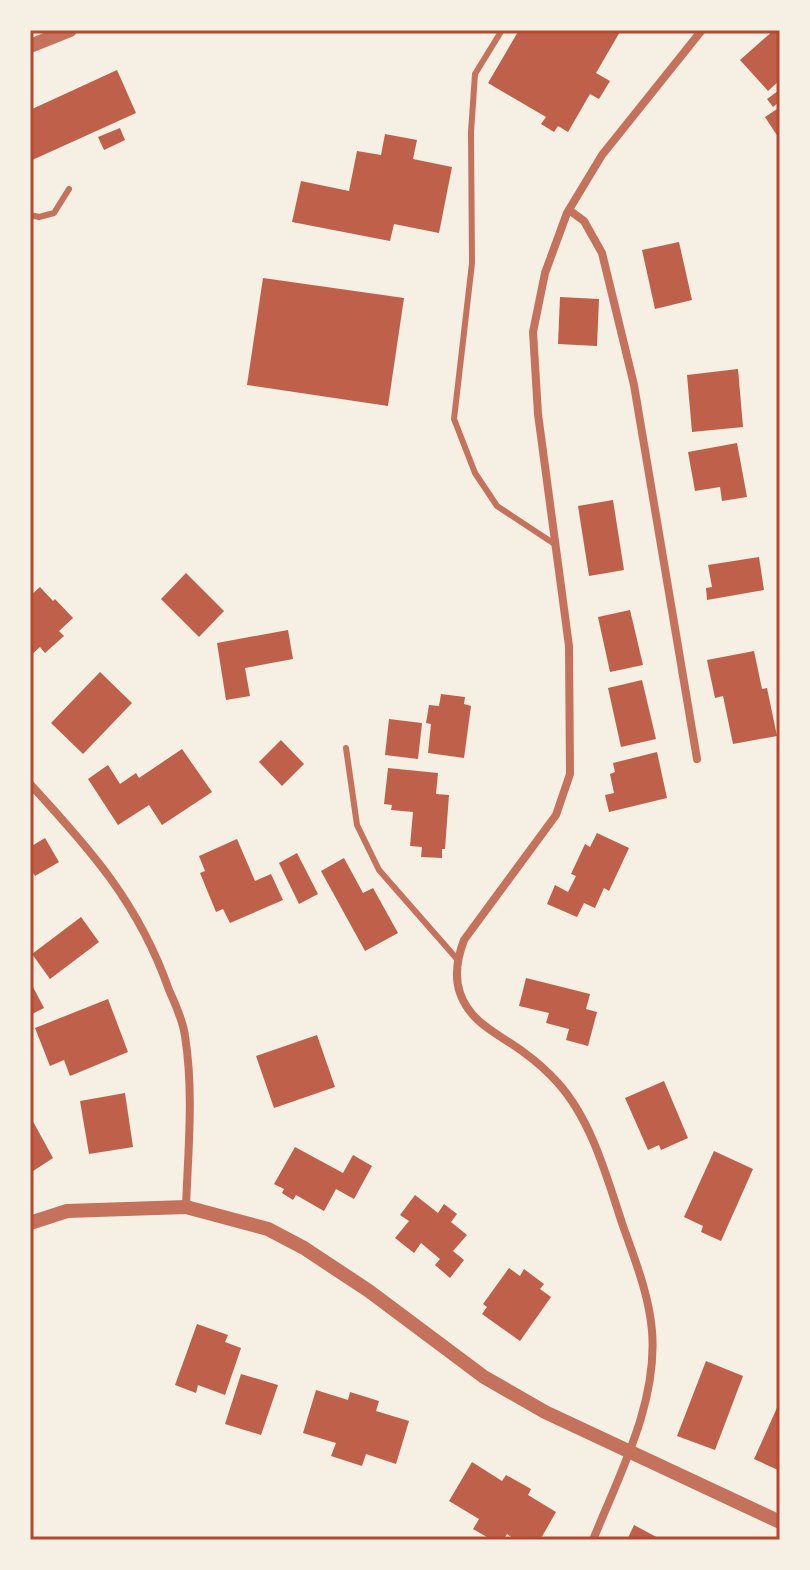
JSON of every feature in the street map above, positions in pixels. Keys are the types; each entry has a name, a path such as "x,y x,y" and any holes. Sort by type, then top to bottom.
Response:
{"street":[{"path":"30,46 70,30"},
{"path":"593,1540 651,1383 652,1331 644,1287 583,1118 558,1083 525,1053 493,1034 471,1013 460,993 457,959 472,928 556,815 570,774 569,646 538,414 533,332 545,273 569,210 602,155 702,30"},
{"path":"569,210 584,221 602,253 634,385 697,759"},
{"path":"30,784 109,873 141,923 162,969 185,1033 191,1102 186,1207"},
{"path":"30,1223 67,1211 186,1207 268,1229 304,1248 369,1291 484,1377 545,1412 780,1522"}],"lane":[{"path":"502,30 475,74 471,132 472,263 454,419 475,473 497,506 556,545"},
{"path":"30,215 39,217 54,213 69,189"},
{"path":"346,748 357,825 379,870 457,959"}],"building":[{"path":"519,30 621,30 596,73 610,81 599,99 590,94 568,132 558,126 554,132 541,124 546,117 488,83"},
{"path":"774,30 780,30 780,80 768,91 740,60"},
{"path":"117,70 136,113 30,161 30,110"},
{"path":"778,91 780,101 773,107 767,99"},
{"path":"780,107 780,140 765,117"},
{"path":"120,128 125,140 104,150 98,137"},
{"path":"385,134 417,140 413,159 452,167 439,233 394,224 390,241 292,222 301,181 349,191 357,151 381,155"},
{"path":"679,242 692,300 655,309 642,250"},
{"path":"263,278 404,298 388,406 247,385"},
{"path":"560,297 599,299 597,346 558,344"},
{"path":"738,369 743,427 692,432 687,375"},
{"path":"737,443 747,497 722,501 720,487 695,491 688,452"},
{"path":"613,500 624,570 589,576 578,506"},
{"path":"759,557 764,590 707,600 706,588 712,587 708,565"},
{"path":"186,573 224,611 199,637 161,599"},
{"path":"40,587 73,618 59,631 64,636 45,653 40,647 30,656 30,596"},
{"path":"630,610 643,665 610,672 598,617"},
{"path":"288,630 293,659 245,668 250,696 226,700 217,643"},
{"path":"754,651 762,689 767,688 777,736 733,744 723,696 715,698 707,660"},
{"path":"100,672 132,703 83,754 51,723"},
{"path":"642,680 656,739 621,747 608,688"},
{"path":"441,694 465,697 464,704 471,706 464,758 428,753 431,724 426,723 429,705 439,706"},
{"path":"389,719 422,723 418,759 385,755"},
{"path":"281,740 304,764 282,786 259,762"},
{"path":"182,749 212,792 162,825 149,805 118,825 88,779 108,765 120,784 136,773 139,778"},
{"path":"657,752 667,798 609,812 605,795 614,793 610,774 615,772 613,763"},
{"path":"388,768 438,773 436,794 449,795 442,858 421,857 422,847 410,846 413,812 391,810 392,805 384,804"},
{"path":"597,833 629,848 609,891 604,888 595,908 584,903 577,917 547,904 555,885 568,892 576,876 571,874 585,844 590,847"},
{"path":"45,838 59,862 35,876 30,868 30,847"},
{"path":"237,839 255,881 271,874 283,900 230,923 223,909 216,912 200,873 205,871 199,856"},
{"path":"297,853 318,894 299,904 279,863"},
{"path":"344,858 363,893 373,888 398,933 365,951 321,871"},
{"path":"81,917 99,942 50,979 32,954"},
{"path":"526,978 590,994 586,1009 597,1012 588,1046 566,1040 569,1029 546,1023 549,1013 519,1006"},
{"path":"33,987 44,1008 30,1015 30,988"},
{"path":"108,999 128,1052 70,1076 64,1060 50,1066 35,1028"},
{"path":"317,1035 335,1087 274,1108 256,1056"},
{"path":"664,1081 688,1138 661,1150 659,1145 648,1150 625,1098"},
{"path":"125,1093 133,1147 89,1154 80,1101"},
{"path":"30,1116 53,1158 30,1173"},
{"path":"295,1147 343,1173 353,1155 372,1166 354,1199 336,1189 324,1211 296,1195 293,1200 282,1193 284,1189 274,1184"},
{"path":"714,1151 753,1169 721,1241 701,1232 703,1226 684,1217"},
{"path":"415,1195 438,1213 444,1204 457,1214 451,1222 467,1235 453,1251 464,1260 450,1278 435,1265 440,1259 421,1243 414,1253 395,1238 409,1221 400,1215"},
{"path":"509,1268 520,1276 524,1269 544,1284 540,1289 551,1297 520,1341 482,1314 487,1307 483,1304"},
{"path":"197,1324 228,1335 225,1342 241,1348 225,1395 198,1385 196,1393 175,1385"},
{"path":"706,1361 743,1376 715,1450 677,1436"},
{"path":"241,1374 278,1385 261,1435 225,1424"},
{"path":"316,1390 348,1400 350,1392 379,1401 376,1411 409,1421 396,1464 366,1454 362,1466 331,1456 336,1443 303,1433"},
{"path":"780,1401 780,1471 754,1459"},
{"path":"472,1462 502,1481 506,1475 531,1489 528,1495 556,1512 540,1540 516,1540 507,1534 503,1540 492,1540 473,1529 479,1519 449,1501"},
{"path":"634,1525 662,1540 627,1540"}]}
